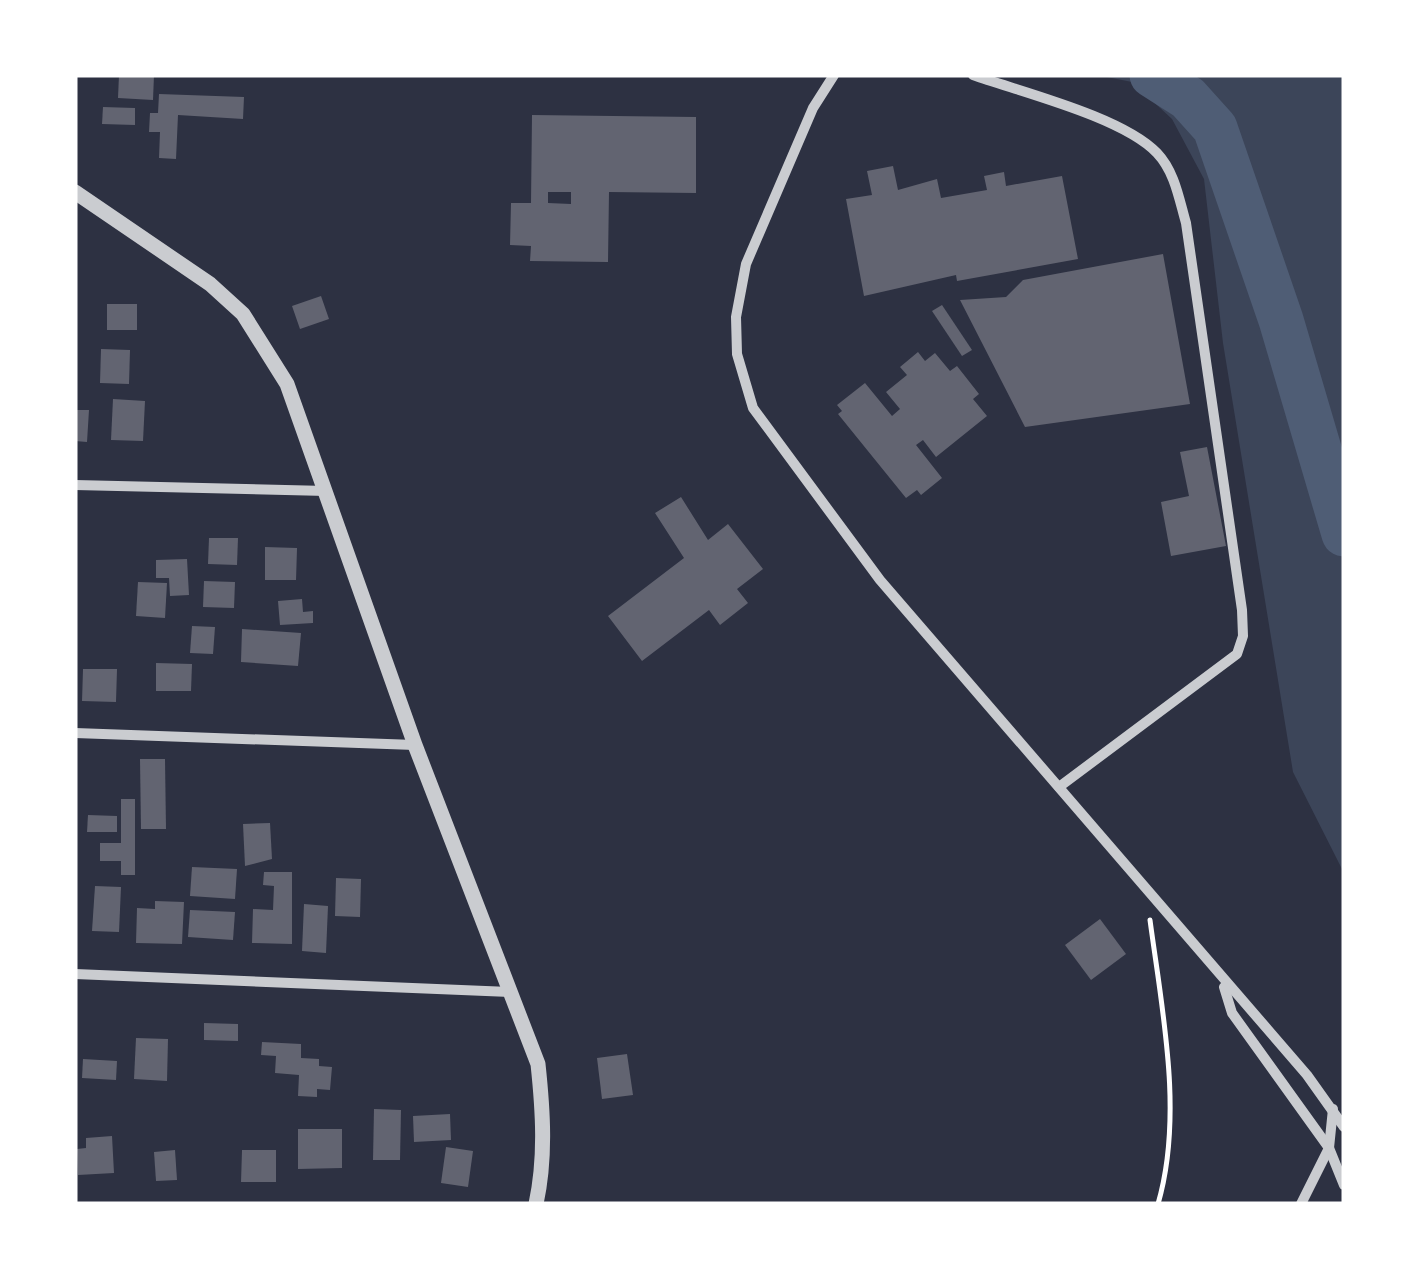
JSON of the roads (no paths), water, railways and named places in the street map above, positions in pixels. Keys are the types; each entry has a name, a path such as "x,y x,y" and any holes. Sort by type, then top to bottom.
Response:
{"street":[{"path":"834,75 813,108 746,264 736,317 741,378 765,427 880,580 1344,1127"},
{"path":"973,75 1124,128 1156,152 1173,176 1186,223 1242,610 1243,636 1237,654 1059,787"},
{"path":"75,192 160,246 243,314 287,384 416,744 538,1064 542,1126 536,1204"},
{"path":"75,485 327,491"},
{"path":"75,733 416,744"},
{"path":"75,974 512,992"},
{"path":"1222,982 1232,1014 1329,1148 1344,1185"},
{"path":"1301,1204 1313,1188 1329,1148 1333,1110"}],"waterway":[{"path":"1152,75 1188,98 1215,128 1281,320 1344,534"}]}
